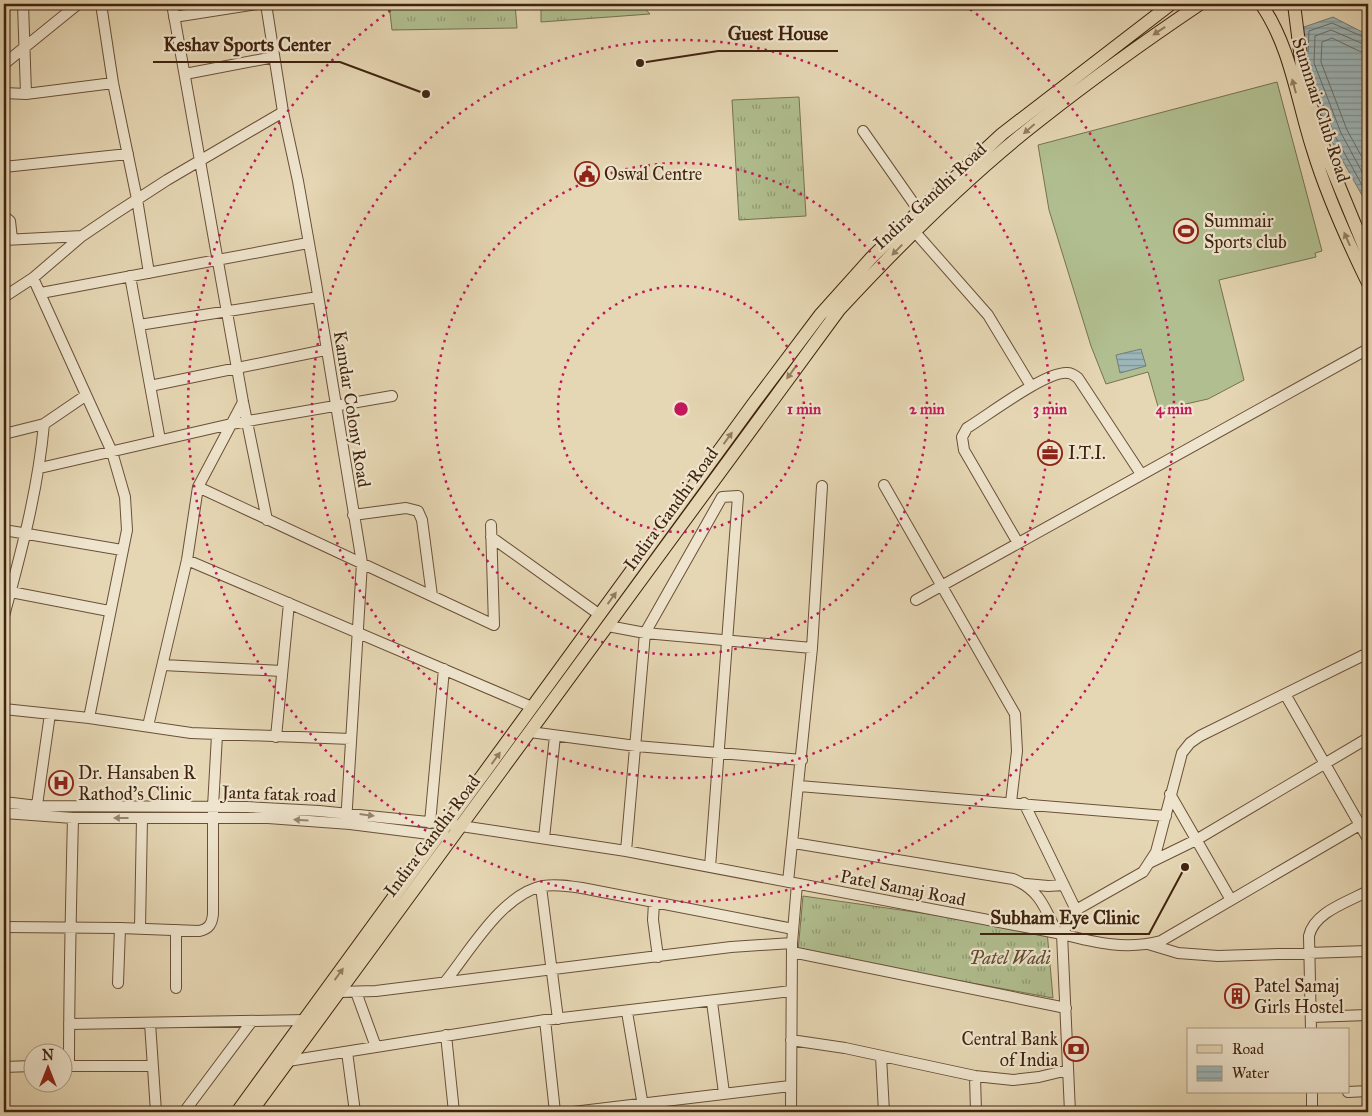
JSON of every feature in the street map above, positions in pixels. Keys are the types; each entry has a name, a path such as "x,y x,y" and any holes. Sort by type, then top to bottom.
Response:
{"main road":[{"name":"Indira Gandhi Road","path":"237,1112 255,1105 288,1061 332,992 440,835 820,315 872,257 1002,134 1171,4"},
{"name":"Indira Gandhi Road","path":"255,1105 274,1063 306,1020 332,992 454,837 839,310 915,232 1039,120 1148,39 1200,4"},
{"name":"Summair Club Road","path":"1261,4 1273,21 1285,49 1314,152 1345,236 1368,283"},
{"name":"Summair Club Road","path":"1294,4 1304,83 1326,154 1368,256"},
{"path":"274,1063 288,1061"}],"street":[{"path":"23,4 26,94"},
{"path":"4,64 78,4"},
{"path":"101,4 113,83 137,199 149,273"},
{"path":"172,4 243,402 267,520"},
{"path":"174,17 257,4"},
{"name":"Kamdar Colony Road","path":"266,4 283,112 298,181 318,297 362,563 346,818"},
{"path":"185,74 274,57"},
{"path":"4,93 26,94 113,83"},
{"path":"4,297 33,278 82,236 137,199 201,159 283,112"},
{"path":"863,131 919,211"},
{"path":"4,167 128,154"},
{"path":"4,216 10,221 8,240 82,236"},
{"path":"915,232 988,315 1031,386"},
{"path":"41,293 308,244"},
{"path":"130,276 160,440"},
{"path":"33,278 112,452 125,497 127,530 109,611 89,718"},
{"path":"139,325 318,297"},
{"path":"916,600 1368,349"},
{"path":"150,386 326,350"},
{"path":"1018,543 964,450 962,437 967,428 1031,386 1062,373 1070,372 1078,378 1141,474"},
{"path":"4,434 44,424 85,396"},
{"path":"40,468 231,424 392,396"},
{"path":"148,726 188,560 198,487 243,402"},
{"path":"4,616 40,468 44,424"},
{"path":"884,485 1015,714 1017,751 1011,802"},
{"path":"791,1112 792,883 812,648 822,486"},
{"path":"198,487 494,625 491,525"},
{"path":"626,851 646,633 722,497 738,496 710,867"},
{"path":"353,515 406,508 418,511 422,520 432,596"},
{"path":"4,530 122,550"},
{"path":"491,537 600,615"},
{"path":"188,560 532,707"},
{"path":"10,592 109,611"},
{"path":"276,738 289,604"},
{"path":"608,626 646,633 812,648"},
{"path":"1060,934 1076,910 1143,872 1151,862 1166,816 1170,794 1182,753 1190,743 1200,736 1368,653"},
{"path":"163,664 282,671"},
{"path":"430,823 444,669"},
{"path":"1285,694 1325,764 1364,823 1368,839"},
{"path":"4,708 217,735 351,739"},
{"path":"36,811 50,714"},
{"path":"530,732 636,746 802,760"},
{"path":"4,927 140,928 199,931 207,929 213,922 213,807 217,735"},
{"path":"544,838 555,736"},
{"path":"1151,862 1196,840 1368,738"},
{"path":"800,786 1166,816"},
{"path":"1170,794 1230,900"},
{"name":"Janta fatak road","path":"4,802 36,811 247,807 346,818 462,826"},
{"path":"1024,803 1076,910"},
{"path":"4,813 36,811 73,818 346,818 454,837"},
{"path":"68,1044 73,818"},
{"path":"140,928 142,818"},
{"name":"Patel Samaj Road","path":"462,826 626,851 1060,934 1103,944 1148,944 1162,941 1364,823"},
{"path":"794,843 1013,879 1026,884 1048,886 1064,884"},
{"path":"1026,884 1043,904 1060,934 1066,1008 1070,1112"},
{"path":"445,982 502,910 526,892 541,887 564,885 793,929"},
{"path":"541,887 558,1019"},
{"path":"1311,1028 1309,936 1314,923 1368,891"},
{"path":"654,902 653,920 658,957"},
{"path":"118,983 120,928"},
{"path":"176,930 176,988"},
{"path":"1148,944 1178,953 1218,956 1368,951"},
{"path":"332,992 356,992 445,982 731,947 792,948 1066,1008"},
{"path":"288,1061 545,1020 712,1002 791,991"},
{"path":"356,992 376,1047"},
{"path":"712,1002 724,1093"},
{"path":"627,1012 643,1108"},
{"path":"1310,1017 1368,1015"},
{"path":"69,1024 306,1020"},
{"path":"545,1020 555,1112"},
{"path":"184,1112 252,1021"},
{"path":"150,1023 156,1112"},
{"path":"446,1035 454,1112"},
{"path":"791,1040 881,1056 975,1076 1014,1080 1039,1077 1068,1070"},
{"path":"346,1052 355,1112"},
{"path":"881,1056 884,1112"},
{"path":"4,1067 22,1066"},
{"path":"72,1066 153,1066"},
{"path":"975,1076 976,1112"},
{"path":"573,1112 643,1108 724,1093 790,1086"},
{"path":"1350,1092 1368,1091"},
{"path":"1312,1094 1312,1112"}],"green space":[{"path":"389,4 515,4 517,28 392,30"},
{"path":"541,4 641,4 650,14 541,22"},
{"name":"Summair Sports club","path":"1277,82 1322,251 1315,253 1316,257 1219,280 1244,380 1208,399 1159,410 1148,372 1106,384 1091,346 1049,210 1038,145"},
{"path":"799,97 806,216 739,220 732,100"},
{"name":"Patel Wadi","path":"803,896 1047,931 1053,998 798,951"}],"water":[{"path":"1333,17 1368,35 1368,206 1330,138 1302,65 1304,27"},
{"path":"1141,349 1146,366 1120,373 1116,355"}],"place":[{"name":"Guest House","path":"640,63"},
{"name":"Keshav Sports Center","path":"426,94"},
{"name":"Oswal Centre","path":"587,174"},
{"name":"Summair Sports club","path":"1186,231"},
{"name":"I.T.I.","path":"1050,453"},
{"name":"Dr. Hansaben R Rathod's Clinic","path":"61,783"},
{"name":"Subham Eye Clinic","path":"1185,867"},
{"name":"Patel Samaj Girls Hostel","path":"1237,996"},
{"name":"Central Bank of India","path":"1076,1049"}]}
